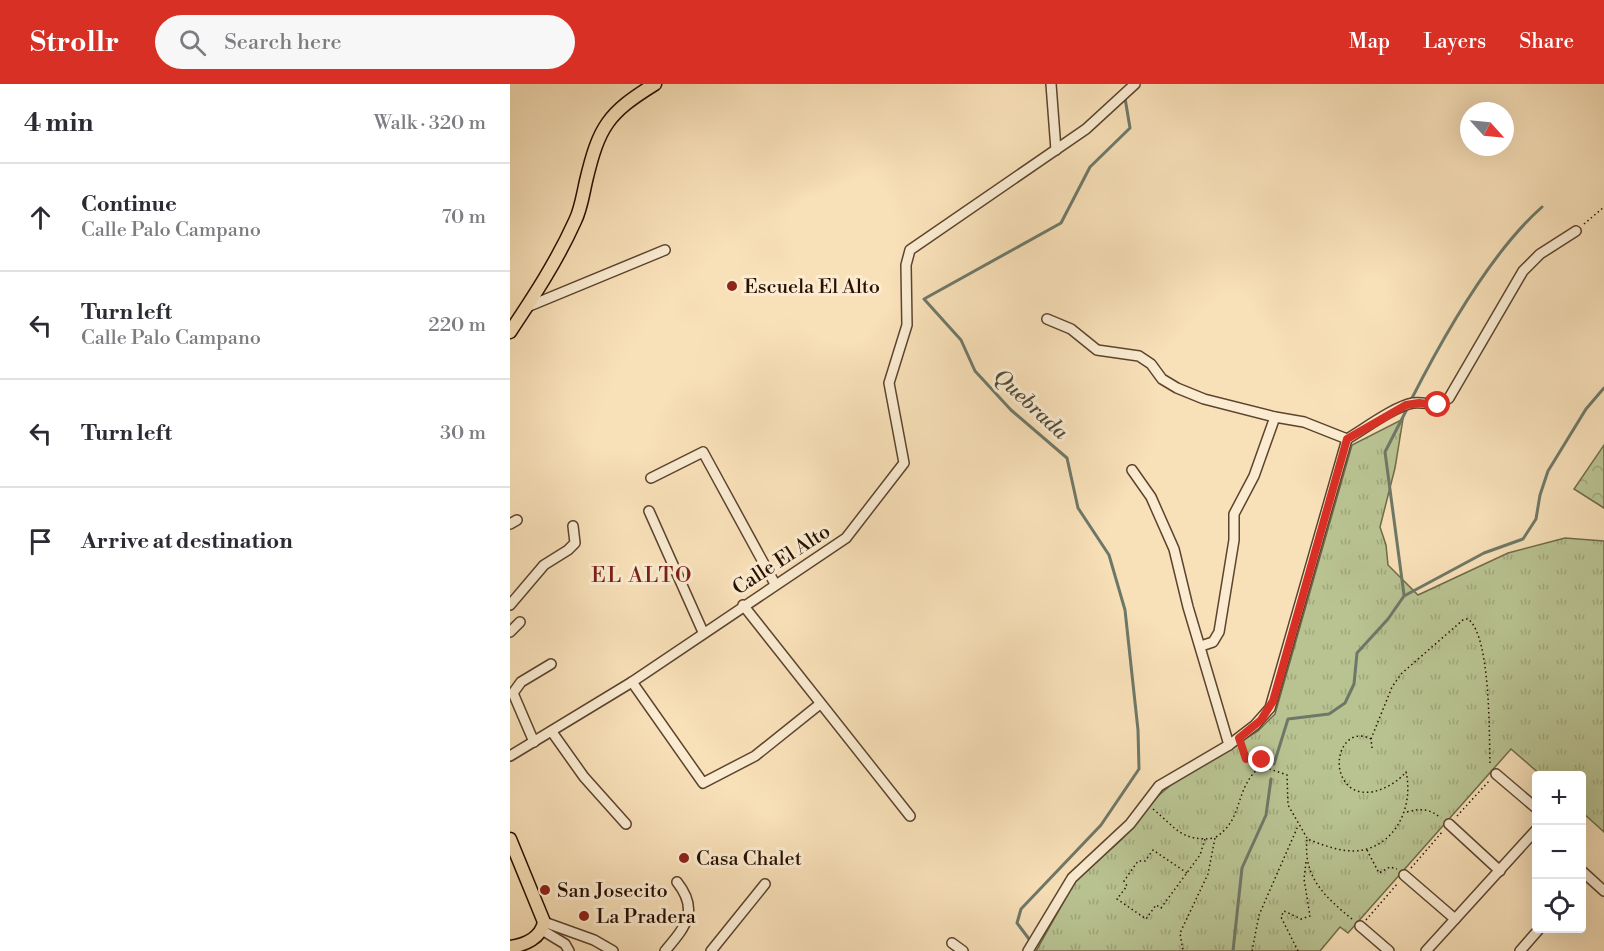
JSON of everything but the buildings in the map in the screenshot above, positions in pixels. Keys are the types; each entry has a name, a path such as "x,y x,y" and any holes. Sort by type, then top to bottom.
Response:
{"main road":[{"path":"510,332 553,266 577,218 592,152 606,122 623,103 655,84"},
{"path":"510,839 543,926 527,947 510,947"}],"street":[{"path":"1051,84 1056,150"},
{"name":"Calle El Alto","path":"510,756 632,682 743,605 846,538 904,463 889,383 907,325 906,264 910,250 1086,129 1135,84"},
{"path":"1028,951 1076,873 1119,836 1167,780 1239,738 1261,720 1273,701 1347,439 1406,405 1419,403 1438,405 1449,398 1523,271 1540,254 1576,231"},
{"path":"527,307 665,250"},
{"path":"1047,319 1071,329 1097,350 1139,356 1151,364 1162,379 1204,399 1304,422 1347,439"},
{"path":"1201,646 1213,642 1219,632 1232,551 1234,514 1254,476 1275,417"},
{"path":"651,478 703,452 775,584"},
{"path":"1132,470 1151,498 1174,549 1188,607 1229,745"},
{"path":"649,511 704,632"},
{"path":"510,605 544,565 575,543 573,526"},
{"path":"743,605 910,816"},
{"path":"510,632 520,622"},
{"path":"534,742 513,693 521,682 551,664"},
{"path":"632,682 703,783 755,756 820,704"},
{"path":"552,732 584,777 626,824"},
{"path":"1496,774 1532,804"},
{"path":"1449,824 1500,871"},
{"path":"1426,951 1532,836"},
{"path":"1404,876 1455,920"},
{"path":"1586,877 1604,891"},
{"path":"665,951 687,923 688,899 677,882"},
{"path":"711,951 765,884"},
{"path":"543,926 565,944 569,951"},
{"path":"543,926 594,940 613,951"},
{"path":"1360,926 1389,951"},
{"path":"1520,951 1536,933"},
{"path":"952,943 963,951"}],"path":[{"path":"1576,231 1604,207"},
{"path":"1306,859 1307,866 1318,887 1360,926 1496,774 1491,765 1487,679 1476,631 1468,620 1464,619 1450,628 1424,656 1401,674 1392,687 1371,739 1372,748"},
{"path":"1307,839 1345,850 1367,849 1392,832 1405,812 1410,788 1406,772 1396,784 1369,793 1350,786 1341,776 1339,766 1344,744 1351,738 1359,736 1371,739"},
{"path":"1146,803 1186,837 1215,838 1228,829 1246,783 1261,766 1260,756 1246,759 1239,738"},
{"path":"1261,766 1287,775 1288,805 1307,839 1304,879 1310,916 1301,919 1284,911 1281,917 1298,951"},
{"path":"1405,812 1431,811 1449,824"},
{"path":"1251,951 1259,915 1298,825"},
{"path":"1183,951 1180,933 1208,874 1215,838"},
{"path":"1187,873 1153,850 1145,861 1138,861 1124,881 1127,886 1117,899 1146,919 1156,905 1161,908 1187,873 1200,855 1205,839"},
{"path":"1367,849 1379,873 1390,867 1404,876"}],"green space":[{"path":"1403,419 1395,468 1380,527 1386,545 1388,565 1418,595 1508,553 1565,538 1604,541 1604,832 1586,816 1586,771 1536,771 1511,749 1348,933 1340,927 1320,951 1036,951 1076,880 1122,839 1158,796 1172,784 1258,731 1275,714 1352,445"},
{"path":"1604,445 1604,508 1574,489"}],"waterway":[{"name":"Quebrada","path":"1029,939 1017,923 1021,909 1101,825 1139,769 1138,730 1125,610 1109,555 1078,508 1067,458 1011,410 975,371 961,340 924,299 1061,223 1090,167 1130,128 1125,98"},
{"path":"1411,400 1437,350 1469,297 1504,248 1542,207"},
{"path":"1274,764 1288,719 1329,714 1345,703 1354,684 1357,653 1388,619 1404,596 1484,553 1523,539 1536,519 1540,495 1548,471 1586,409 1604,388"},
{"path":"1404,595 1385,452 1407,409"},
{"path":"1233,951 1242,868 1266,815 1271,779"}],"place":[{"name":"Escuela El Alto","path":"732,286"},
{"name":"Casa Chalet","path":"684,858"},
{"name":"San Josecito","path":"545,890"},
{"name":"La Pradera","path":"584,916"}],"district":[{"name":"EL ALTO","path":"642,575"}],"route":[{"path":"1262,760 1258,755 1246,759 1239,738 1266,715 1273,701 1347,439 1406,405 1419,403 1438,405"}]}
